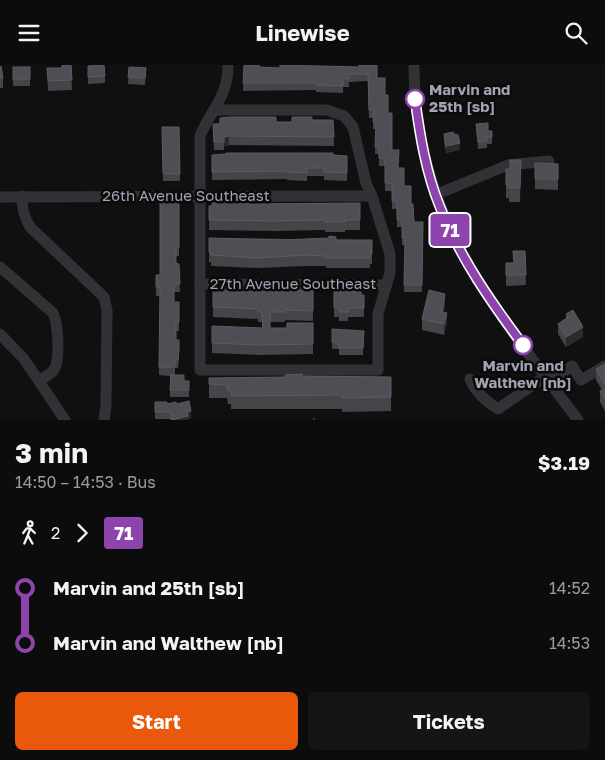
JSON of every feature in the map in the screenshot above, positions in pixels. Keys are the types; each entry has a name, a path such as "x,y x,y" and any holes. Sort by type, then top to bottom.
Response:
{"street":[{"path":"214,110 327,110 344,117 353,127 366,183 372,196 390,254 390,273 378,314 378,370 200,369 200,136 207,121 214,110 224,95 228,77 228,65"},
{"path":"414,65 415,99 427,169 435,195 452,236 471,271 578,420"},
{"path":"435,195 508,165 549,161"},
{"path":"22,196 22,208 26,221 31,228 104,297 107,310 106,405 104,420"},
{"name":"26th Avenue Southeast","path":"0,197 372,196"},
{"path":"0,267 53,313 56,318 56,366 51,373 39,380"},
{"name":"27th Avenue Southeast","path":"200,284 386,285"},
{"path":"0,334 24,359 65,420"},
{"path":"470,379 481,397 498,409 572,366 581,380 605,366"}],"building":[{"path":"62,65 71,65 72,80 48,81 47,68 62,68"},
{"path":"104,65 105,76 88,77 88,66"},
{"path":"244,65 280,68 280,65 359,67 359,65 377,65 377,78 385,78 385,95 388,95 388,113 392,113 392,150 399,150 398,168 404,168 404,186 411,186 414,222 423,222 422,285 404,285 405,238 402,238 402,220 397,220 397,202 392,201 392,183 385,183 385,158 379,158 379,147 375,147 376,122 373,122 374,110 369,110 368,74 349,74 349,79 343,79 343,86 316,85 316,83 243,83"},
{"path":"1,66 3,78 0,78"},
{"path":"13,67 30,67 30,79 13,79"},
{"path":"129,67 146,68 145,78 128,77"},
{"path":"276,117 276,122 292,122 292,117 312,117 312,120 333,120 334,137 229,136 224,137 224,142 214,142 213,124 220,124 220,118"},
{"path":"488,123 488,131 492,131 492,137 487,137 487,141 478,142 476,124"},
{"path":"162,127 179,127 180,174 163,173"},
{"path":"453,132 458,135 460,143 446,146 444,134"},
{"path":"226,153 333,153 333,155 347,156 347,173 324,172 324,168 307,168 307,173 287,171 212,172 212,155"},
{"path":"510,160 521,160 520,188 509,188 509,185 506,185 506,169 510,169"},
{"path":"535,163 558,164 558,179 535,179"},
{"path":"160,202 179,202 179,248 176,248 176,263 179,264 180,284 174,284 174,302 179,302 179,322 176,322 176,340 179,340 179,349 178,360 175,360 175,367 159,367 160,287 156,287 156,275 160,275"},
{"path":"212,202 252,204 360,203 360,220 325,222 325,220 209,220 209,206 212,206"},
{"path":"329,236 336,237 336,240 372,240 372,254 370,254 370,258 326,258 326,256 305,255 258,258 211,255 211,252 209,252 209,238 282,240 329,238"},
{"path":"513,251 525,251 526,275 506,275 506,263 514,263"},
{"path":"213,290 233,290 233,292 313,290 313,311 285,310 285,312 270,312 270,328 287,328 287,323 313,323 313,344 259,345 212,343 212,326 263,328 262,312 258,312 258,309 213,307"},
{"path":"429,290 445,294 442,312 447,313 444,324 422,319"},
{"path":"334,291 361,291 361,295 364,295 364,308 348,308 348,312 339,312 339,308 334,308"},
{"path":"573,310 583,327 566,337 558,324 568,317 566,314"},
{"path":"332,329 364,331 363,348 339,348 339,342 332,342"},
{"path":"605,364 605,385 596,369"},
{"path":"302,374 302,376 391,377 391,397 342,398 342,395 231,396 231,391 228,391 227,385 209,384 209,378 285,377 285,375"},
{"path":"171,375 184,375 184,381 189,381 189,390 170,390"},
{"path":"605,389 605,400 600,391"},
{"path":"189,401 191,411 187,412 188,416 172,420 170,412 155,412 155,402 167,402 167,404 176,402 177,404"}],"bus line":[{"name":"71","path":"415,99 427,169 439,207 471,271 500,315 523,345"}],"place":[{"name":"Marvin and 25th [sb]","path":"415,99"},
{"name":"Marvin and Walthew [nb]","path":"523,345"}]}
